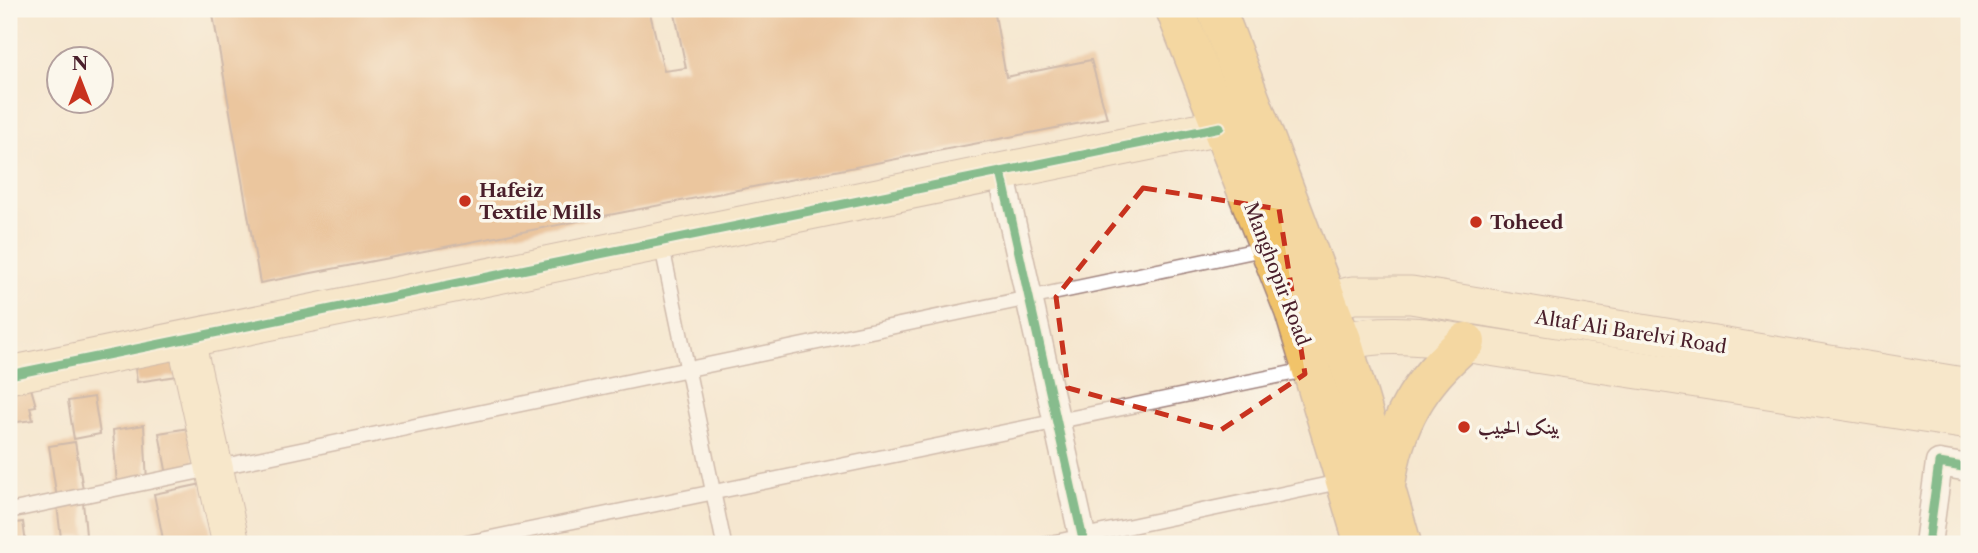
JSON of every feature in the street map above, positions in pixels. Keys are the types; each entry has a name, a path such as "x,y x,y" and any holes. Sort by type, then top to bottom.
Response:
{"main road":[{"name":"Manghopir Road","path":"1175,9 1269,247 1310,306"},
{"name":"Manghopir Road","path":"1216,9 1310,306 1345,481 1364,544"},
{"path":"1385,488 1390,454 1401,421 1418,391 1440,364 1466,342"},
{"name":"Manghopir Road","path":"1320,354 1385,488 1402,544"}],"street":[{"path":"9,375 1220,127"},
{"path":"1002,172 1059,421 1083,540"},
{"name":"Altaf Ali Barelvi Road","path":"1310,306 1382,293 1411,295 1969,387"},
{"name":"Altaf Ali Barelvi Road","path":"1320,354 1389,333 1466,342 1969,421"},
{"path":"186,340 231,544"},
{"path":"1928,544 1939,463 1969,468"}],"lane":[{"path":"661,242 724,544"},
{"path":"9,511 1269,247"},
{"path":"462,544 1059,421 1320,354"},
{"path":"1046,544 1083,540 1345,481"}],"highlighted area":[{"path":"1143,188 1279,209 1305,374 1221,430 1068,388 1056,297"}],"building":[{"name":"Hafeiz Textile Mills","path":"212,9 649,9 664,71 686,68 674,9 994,9 1006,77 1091,60 1107,118 260,283"},
{"path":"172,347 177,376 137,382 133,353"},
{"path":"27,374 36,406 30,407 33,420 9,423 9,378"},
{"path":"94,397 100,434 74,439 68,401"},
{"path":"144,425 147,482 117,486 113,430"},
{"path":"189,428 196,470 167,475 159,433"},
{"path":"75,442 84,495 57,499 49,446"},
{"path":"202,484 213,544 164,544 154,494"},
{"path":"83,502 86,535 61,538 57,505"},
{"path":"23,522 26,544 9,544 9,524"}],"cycle path":[{"path":"9,375 1220,127"},
{"path":"1001,172 1084,544"},
{"path":"1928,544 1939,463 1969,468"}],"place":[{"name":"Hafeiz Textile Mills","path":"465,201"},
{"name":"Toheed","path":"1476,222"},
{"name":"بينک الحبيب","path":"1464,427"}]}
